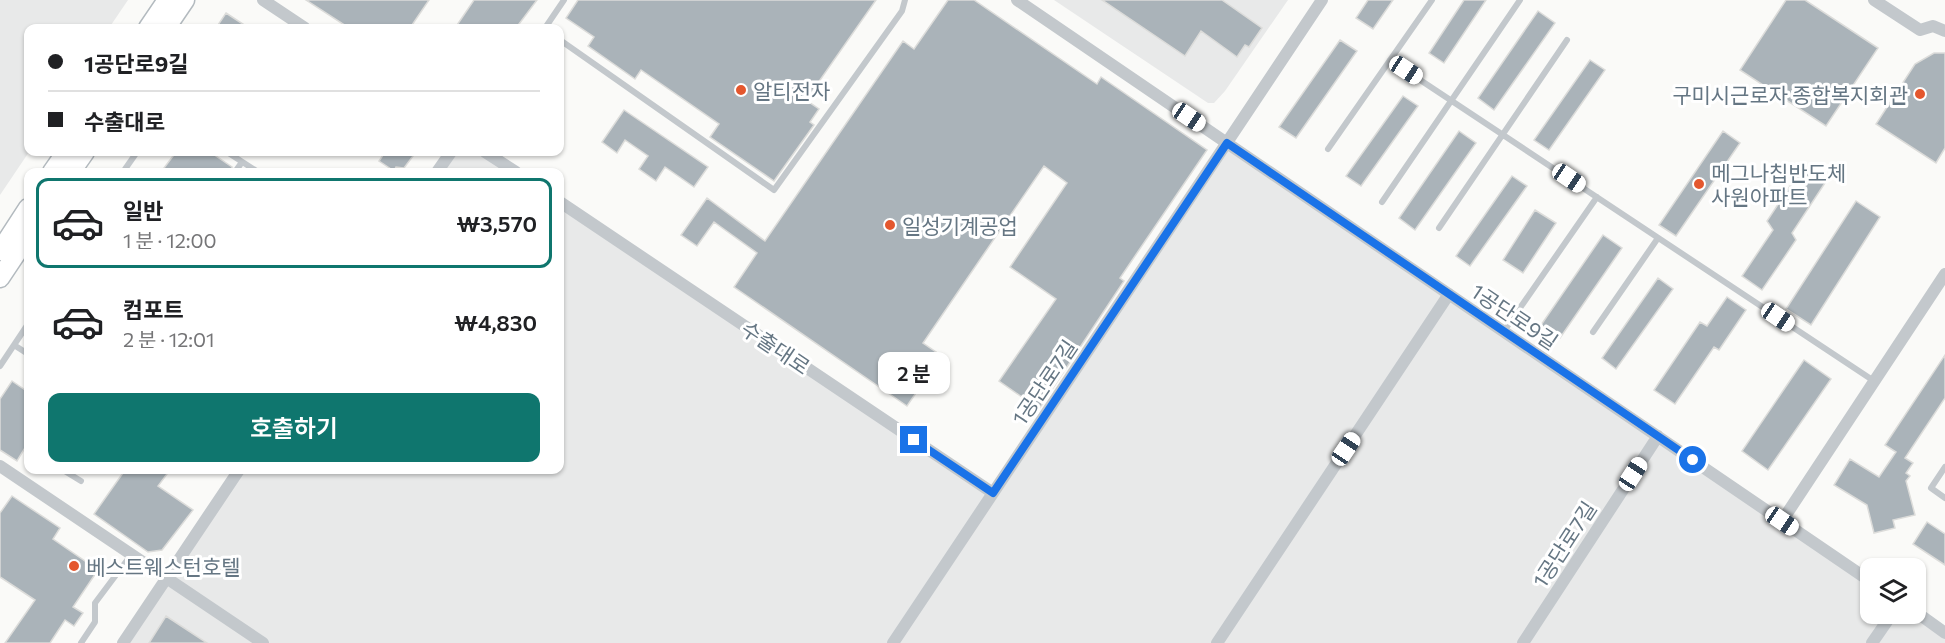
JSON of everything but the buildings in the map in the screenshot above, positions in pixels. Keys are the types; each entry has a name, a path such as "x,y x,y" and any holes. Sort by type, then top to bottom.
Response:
{"main road":[{"path":"151,24 167,0"},
{"path":"169,24 185,0"},
{"path":"0,251 24,214"},
{"path":"0,278 24,242"}],"street":[{"path":"263,0 299,24"},
{"name":"1공단로9길","path":"1017,0 1860,574"},
{"path":"1227,143 1322,0"},
{"path":"1874,0 1920,30 1933,26 1945,31"},
{"name":"1공단로7길","path":"893,643 1227,143"},
{"path":"491,156 510,168"},
{"name":"수출대로","path":"564,205 993,493"},
{"path":"1782,521 1944,276"},
{"path":"1217,643 1449,294"},
{"name":"1공단로7길","path":"1523,643 1658,436"},
{"path":"0,466 263,643"},
{"path":"123,643 236,474"},
{"path":"1926,619 1945,633"},
{"path":"1872,643 1885,624"}],"lane":[{"path":"548,24 564,0"},
{"path":"564,43 774,190 902,11 905,0"},
{"path":"1328,149 1432,0"},
{"path":"1382,202 1520,0"},
{"path":"1439,228 1567,40"},
{"path":"1390,60 1874,381"},
{"path":"233,156 252,168"},
{"path":"238,168 242,162"},
{"path":"1504,331 1597,197"},
{"path":"1593,332 1658,238"},
{"path":"0,366 24,330"},
{"path":"14,345 24,351"},
{"path":"1945,467 1931,488 1945,498"},
{"path":"69,474 81,482"},
{"path":"81,643 95,622 95,603 132,554"}],"shaded area":[{"path":"0,0 128,0 112,24 24,24 24,156 26,156 0,195"},
{"path":"1054,0 1288,0 1225,91 1214,103 1208,103"},
{"path":"1227,143 1860,574 1860,624 1926,624 1926,621 1945,633 1945,643 123,643 236,474 564,474 564,205 993,493"},
{"path":"448,156 491,156 510,168 440,168"}],"place":[{"name":"알티전자","path":"741,90"},
{"name":"구미시근로자 종합복지회관","path":"1920,94"},
{"name":"메그나칩반도체 사원아파트","path":"1699,184"},
{"name":"일성기계공업","path":"890,225"},
{"name":"베스트웨스턴호텔","path":"74,566"}],"route":[{"path":"914,440 993,493 1227,143 1693,460"}]}
